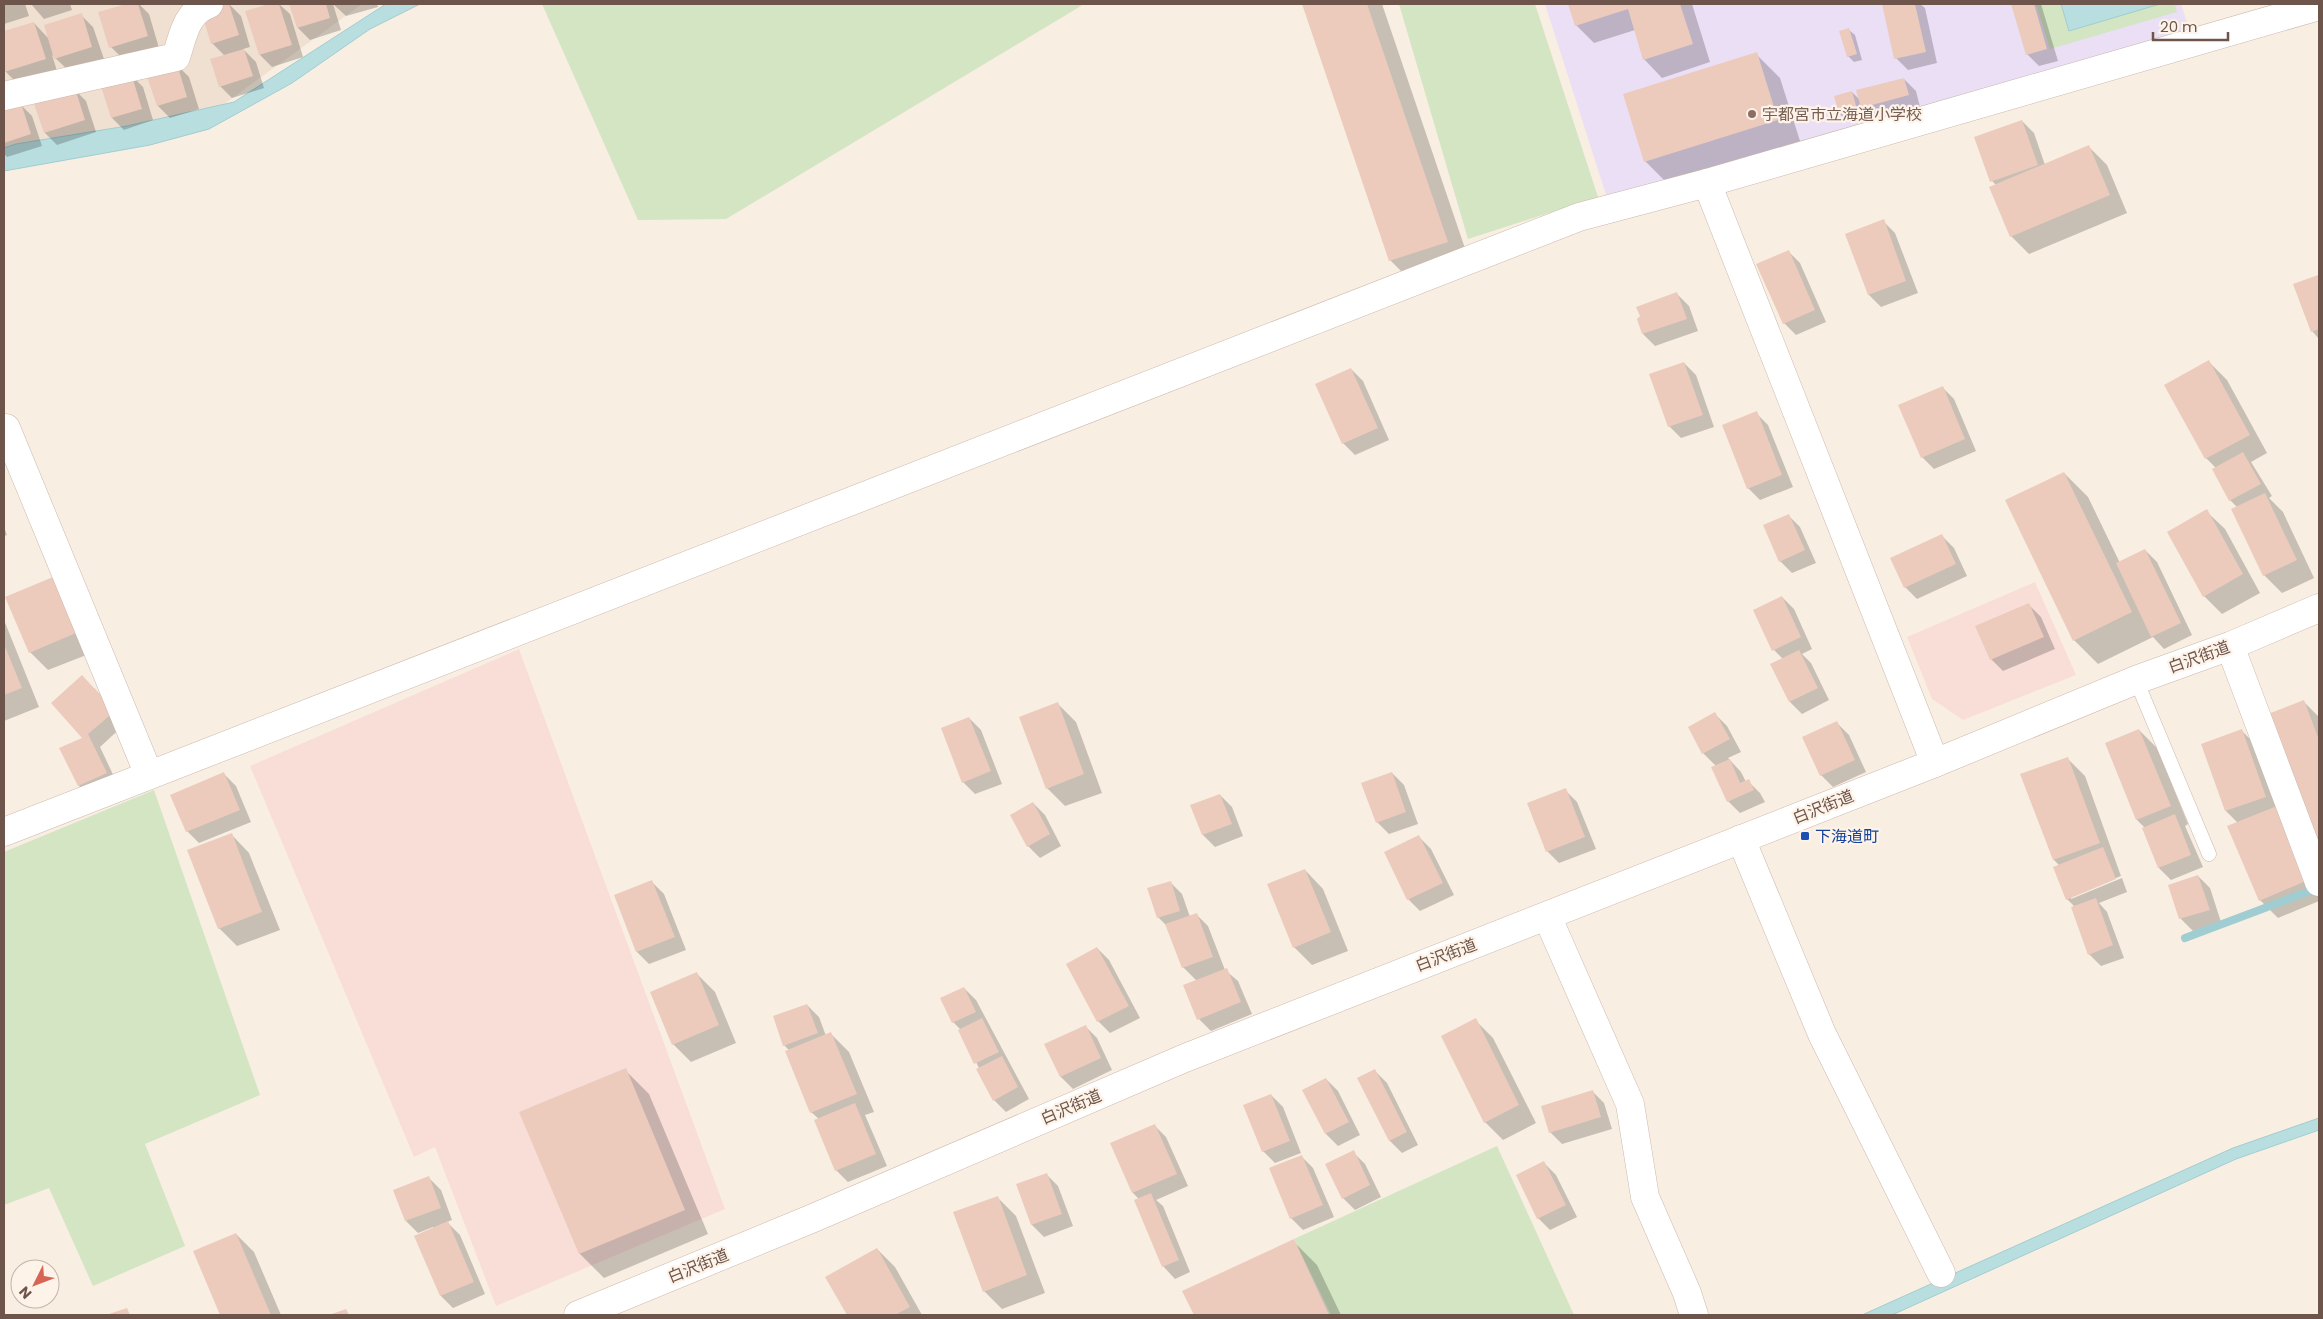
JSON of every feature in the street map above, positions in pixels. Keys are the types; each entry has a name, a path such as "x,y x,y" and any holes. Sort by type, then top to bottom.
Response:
{"street":[{"path":"4,96 176,57 188,21 200,7 209,4"},
{"path":"4,832 1579,217 1707,183 2319,6"},
{"path":"1707,183 1935,763"},
{"path":"4,430 6,428 149,775"},
{"name":"白沢街道","path":"578,1315 811,1219 1185,1058 1935,763 2136,680 2230,646 2319,608"},
{"path":"2230,646 2319,882"},
{"path":"1741,839 1822,1034 1942,1273"},
{"path":"1547,916 1630,1104 1645,1197 1688,1293 1694,1315"}],"lane":[{"path":"2136,680 2209,854"}],"shaded area":[{"path":"4,4 362,4 217,109 4,159"},
{"name":"宇都宮市立海道小学校","path":"1545,4 2181,4 2193,40 1608,201"},
{"path":"2035,582 2076,675 1963,720 1932,699 1907,637"},
{"path":"519,649 725,1209 496,1306 435,1147 414,1157 250,766"}],"green space":[{"path":"542,4 1080,4 1081,6 726,219 638,220"},
{"path":"1399,4 1535,4 1598,197 1468,239"},
{"path":"2036,4 2175,4 2177,12 2050,49"},
{"path":"154,790 260,1095 145,1144 185,1246 93,1286 49,1188 4,1205 4,852"},
{"path":"1497,1146 1574,1315 1331,1315 1294,1239"}],"water":[{"path":"386,4 420,4 370,29 292,83 209,129 150,145 4,171 4,148 16,144 127,126 234,102"},
{"path":"2061,4 2160,4 2069,31"},
{"path":"2319,1118 2319,1130 2236,1159 1892,1315 1862,1315 2233,1148"}],"building":[{"path":"126,4 138,4 148,36 109,48 98,12"},
{"path":"229,4 239,35 211,44 201,11"},
{"path":"269,4 279,4 292,45 259,55 245,11"},
{"path":"289,4 326,4 330,18 297,28"},
{"path":"1302,4 1367,4 1448,242 1389,261"},
{"path":"1568,4 1680,4 1693,44 1643,60 1628,9 1575,26"},
{"path":"1882,4 1915,4 1926,52 1894,59"},
{"path":"2011,4 2034,4 2047,49 2026,55"},
{"path":"82,13 92,47 54,59 44,25"},
{"path":"34,22 46,59 4,72 4,31"},
{"path":"1849,28 1857,54 1847,57 1839,31"},
{"path":"244,49 253,76 219,87 210,59"},
{"path":"1757,52 1778,120 1644,162 1623,94"},
{"path":"177,64 187,97 157,106 146,74"},
{"path":"131,73 142,109 111,118 100,83"},
{"path":"1904,78 1909,95 1861,108 1856,90"},
{"path":"75,88 85,120 44,133 33,101"},
{"path":"1852,91 1857,109 1839,114 1834,96"},
{"path":"21,103 31,134 4,143 4,108"},
{"path":"2022,120 2038,165 1990,182 1974,137"},
{"path":"2089,145 2110,195 2010,237 1989,187"},
{"path":"1884,219 1906,281 1868,295 1845,234"},
{"path":"1789,250 1815,310 1783,324 1756,264"},
{"path":"2318,275 2319,329 2311,332 2293,284"},
{"path":"1677,292 1687,319 1642,334 1637,319 1640,316 1636,307"},
{"path":"2209,360 2250,435 2205,459 2164,385"},
{"path":"1684,362 1703,415 1668,427 1649,374"},
{"path":"1351,368 1378,428 1342,444 1315,384"},
{"path":"1943,386 1965,439 1921,458 1898,405"},
{"path":"1757,411 1782,475 1747,489 1722,425"},
{"path":"2243,452 2261,484 2229,501 2212,469"},
{"path":"2064,472 2132,612 2073,641 2005,500"},
{"path":"2265,493 2297,560 2263,576 2231,509"},
{"path":"2207,509 2243,574 2203,597 2167,532"},
{"path":"1789,514 1805,550 1779,562 1763,525"},
{"path":"1942,534 1956,564 1904,588 1890,558"},
{"path":"2145,549 2181,623 2151,637 2116,563"},
{"path":"53,577 76,633 29,653 5,597"},
{"path":"1782,596 1801,637 1772,651 1753,610"},
{"path":"2029,603 2044,637 1990,660 1975,626"},
{"path":"4,644 22,688 4,695"},
{"path":"1799,650 1818,688 1789,702 1770,664"},
{"path":"82,675 115,711 88,734 107,773 78,786 59,748 82,738 51,703"},
{"path":"2304,700 2319,740 2319,863 2263,716"},
{"path":"1058,702 1084,774 1046,789 1019,717"},
{"path":"1715,712 1730,739 1702,754 1688,727"},
{"path":"969,717 991,771 962,783 941,728"},
{"path":"1837,721 1855,760 1820,776 1802,737"},
{"path":"2139,729 2171,806 2136,820 2105,743"},
{"path":"2242,729 2266,797 2225,811 2201,744"},
{"path":"2068,757 2100,843 2053,860 2020,774"},
{"path":"1730,759 1740,783 1749,779 1754,790 1727,802 1711,767"},
{"path":"224,772 240,810 186,832 170,795"},
{"path":"1392,772 1406,812 1376,823 1361,783"},
{"path":"1566,788 1585,837 1546,852 1527,803"},
{"path":"1220,794 1232,824 1202,835 1190,805"},
{"path":"1033,802 1050,834 1027,847 1010,815"},
{"path":"2277,806 2308,880 2259,901 2227,826"},
{"path":"2175,814 2191,855 2158,868 2142,828"},
{"path":"232,833 262,912 218,929 187,850"},
{"path":"1419,835 1443,883 1407,900 1384,852"},
{"path":"2103,847 2116,879 2066,900 2053,867"},
{"path":"1305,869 1331,932 1293,948 1267,884"},
{"path":"2198,875 2210,910 2179,919 2168,885"},
{"path":"652,880 675,937 636,952 614,895"},
{"path":"1171,881 1180,911 1157,918 1147,888"},
{"path":"2096,898 2113,945 2088,955 2071,907"},
{"path":"1197,913 1213,957 1182,968 1165,924"},
{"path":"1097,947 1129,1006 1097,1022 1066,964"},
{"path":"1227,968 1241,1002 1197,1020 1183,985"},
{"path":"697,972 719,1025 672,1045 650,992"},
{"path":"964,987 976,1012 952,1023 940,998"},
{"path":"807,1004 818,1033 783,1046 773,1016"},
{"path":"982,1018 999,1052 974,1064 958,1030"},
{"path":"1476,1018 1519,1105 1484,1123 1441,1036"},
{"path":"1086,1025 1101,1058 1060,1077 1044,1044"},
{"path":"831,1032 857,1094 810,1113 785,1051"},
{"path":"1002,1056 1018,1087 993,1101 976,1069"},
{"path":"626,1068 685,1210 579,1254 519,1112"},
{"path":"1375,1069 1407,1132 1389,1141 1357,1078"},
{"path":"1326,1078 1349,1122 1325,1134 1302,1090"},
{"path":"1593,1090 1601,1117 1549,1133 1541,1106"},
{"path":"1271,1094 1290,1141 1262,1152 1243,1105"},
{"path":"855,1103 876,1154 835,1171 814,1120"},
{"path":"1155,1124 1177,1174 1132,1193 1110,1143"},
{"path":"1354,1150 1370,1185 1342,1199 1325,1164"},
{"path":"1302,1155 1323,1205 1290,1219 1269,1168"},
{"path":"1544,1161 1566,1205 1537,1219 1516,1175"},
{"path":"1047,1173 1062,1214 1031,1225 1016,1184"},
{"path":"429,1176 441,1208 405,1221 393,1190"},
{"path":"1151,1193 1179,1260 1162,1267 1134,1200"},
{"path":"998,1196 1027,1275 983,1292 953,1212"},
{"path":"448,1221 474,1282 440,1296 414,1236"},
{"path":"236,1233 271,1315 220,1315 193,1251"},
{"path":"1294,1239 1329,1315 1194,1315 1182,1291"},
{"path":"877,1248 910,1307 895,1315 847,1315 825,1277"},
{"path":"127,1308 130,1315 106,1315"},
{"path":"346,1309 349,1315 329,1315"}],"waterway":[{"path":"2185,938 2315,889"}],"place":[{"name":"宇都宮市立海道小学校","path":"1752,114"},
{"name":"下海道町","path":"1805,836"}]}
